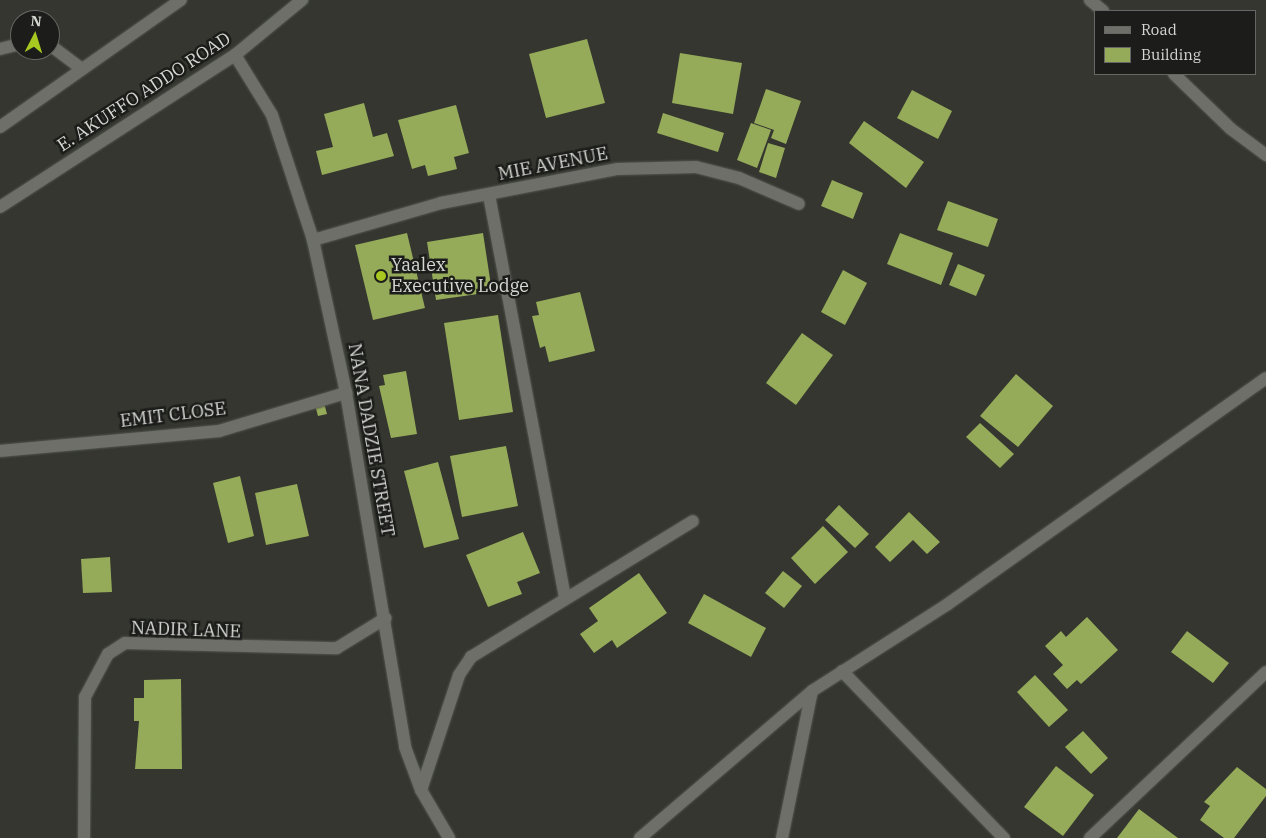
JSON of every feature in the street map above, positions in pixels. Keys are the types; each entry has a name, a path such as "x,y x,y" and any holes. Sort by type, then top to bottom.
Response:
{"street":[{"path":"0,126 181,0"},
{"name":"E. AKUFFO ADDO ROAD","path":"0,207 235,55 302,0"},
{"path":"1090,0 1102,10"},
{"path":"60,52 82,69"},
{"name":"NANA DADZIE STREET","path":"235,55 272,115 313,240 346,393 386,618 405,747 420,790 449,838"},
{"path":"1175,75 1231,129 1266,155"},
{"name":"MIE AVENUE","path":"313,240 441,203 618,169 696,167 739,178 799,204"},
{"path":"489,194 565,597"},
{"path":"640,838 812,691 948,604 1266,378"},
{"name":"EMIT CLOSE","path":"0,451 219,431 346,393"},
{"path":"420,790 459,675 471,657 565,597 693,521"},
{"name":"NADIR LANE","path":"84,838 85,697 108,654 125,643 337,648 386,618"},
{"path":"842,672 1004,838"},
{"path":"1090,838 1266,672"},
{"path":"782,838 812,691"}],"building":[{"path":"587,39 605,103 546,118 529,54"},
{"path":"680,53 742,63 733,114 672,103"},
{"path":"766,89 801,101 786,144 771,138 774,130 754,123"},
{"path":"912,90 952,111 938,139 897,118"},
{"path":"364,103 373,137 387,133 394,156 322,175 316,151 333,147 324,114"},
{"path":"456,105 469,153 454,157 457,169 428,176 425,165 412,169 398,120"},
{"path":"663,113 724,133 718,152 657,133"},
{"path":"864,121 924,162 906,188 849,143"},
{"path":"751,123 771,130 757,168 737,160"},
{"path":"768,143 785,148 776,178 759,172"},
{"path":"832,180 863,193 853,219 821,206"},
{"path":"948,201 998,219 988,247 937,230"},
{"path":"407,233 425,308 373,320 355,245"},
{"path":"483,233 492,292 436,300 427,242"},
{"path":"900,233 953,253 941,285 887,264"},
{"path":"958,264 985,275 976,296 949,285"},
{"path":"843,270 867,283 845,325 821,312"},
{"path":"580,292 595,351 549,362 545,346 540,348 532,316 539,315 536,302"},
{"path":"498,315 513,412 459,420 444,323"},
{"path":"802,333 833,355 796,405 766,383"},
{"path":"406,371 417,434 391,438 379,386 385,385 383,375"},
{"path":"1016,374 1053,406 1018,447 980,416"},
{"path":"324,403 327,414 318,416 315,405"},
{"path":"980,423 1014,454 1000,468 966,437"},
{"path":"506,446 518,506 462,517 450,456"},
{"path":"438,462 459,539 424,548 404,471"},
{"path":"240,476 254,536 228,543 213,483"},
{"path":"297,484 309,536 266,545 255,493"},
{"path":"839,505 869,534 855,548 825,520"},
{"path":"909,512 940,542 927,554 913,540 890,562 875,547"},
{"path":"823,526 848,552 815,584 791,558"},
{"path":"523,532 540,573 517,582 522,594 488,607 466,555"},
{"path":"110,557 112,592 83,593 81,559"},
{"path":"783,571 802,586 784,608 765,593"},
{"path":"639,573 667,613 617,648 612,640 594,653 580,634 598,621 589,608"},
{"path":"704,594 766,628 751,657 688,623"},
{"path":"1087,617 1118,650 1081,684 1077,680 1067,689 1053,674 1063,665 1045,646 1061,631 1066,637"},
{"path":"1187,631 1229,663 1213,683 1171,652"},
{"path":"1035,675 1068,710 1049,727 1017,692"},
{"path":"181,679 182,769 135,769 139,721 134,721 134,698 144,698 144,680"},
{"path":"1083,731 1108,758 1091,774 1065,747"},
{"path":"1056,766 1094,795 1063,836 1024,807"},
{"path":"1237,767 1266,789 1266,796 1234,838 1224,838 1200,820 1210,806 1204,802"},
{"path":"1139,809 1178,838 1117,838"}],"place":[{"name":"Yaalex Executive Lodge","path":"381,276"}]}
